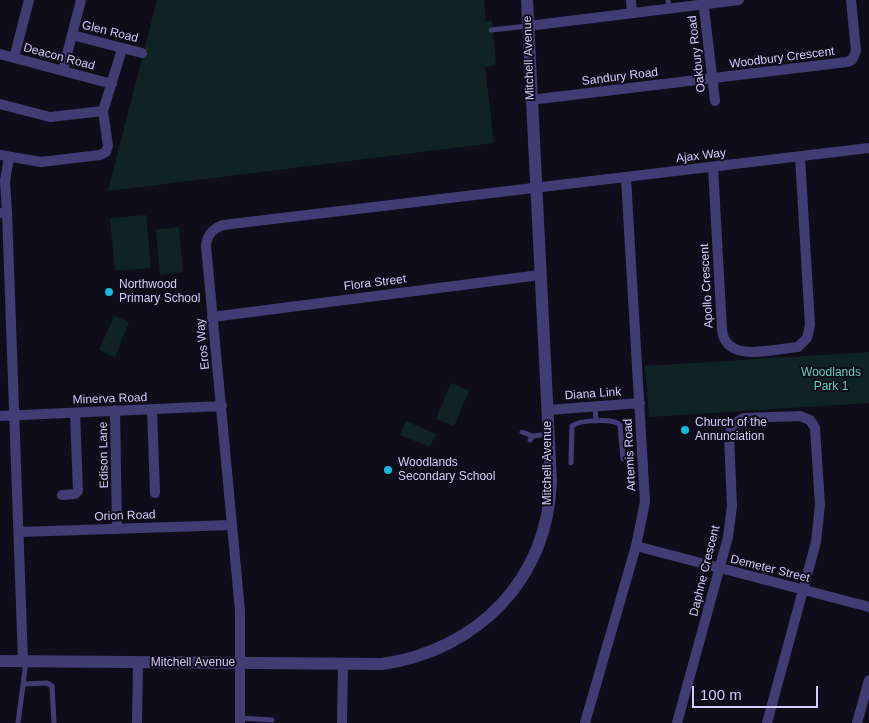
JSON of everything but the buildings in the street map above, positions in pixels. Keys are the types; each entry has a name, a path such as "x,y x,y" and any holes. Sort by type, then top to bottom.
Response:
{"street":[{"path":"14,58 29,0"},
{"path":"62,70 81,0"},
{"name":"Mitchell Avenue","path":"0,661 382,664 429,653 470,632 508,597 531,562 546,521 550,502 550,434 530,100 526,0"},
{"path":"631,0 632,13"},
{"path":"528,26 632,13 668,4 739,0"},
{"name":"Woodbury Crescent","path":"713,79 852,60 856,51 850,0"},
{"name":"Oakbury Road","path":"704,2 715,101"},
{"name":"Glen Road","path":"72,35 142,53"},
{"path":"24,661 14,415 3,212 5,156 41,162 100,155 106,152 108,146 103,111 122,48"},
{"name":"Deacon Road","path":"0,54 112,84"},
{"name":"Sandury Road","path":"530,100 713,79"},
{"path":"0,104 50,116 103,111"},
{"name":"Ajax Way","path":"535,188 869,148"},
{"name":"Apollo Crescent","path":"713,168 724,342 728,347 738,351 798,348 807,338 810,325 800,157"},
{"name":"Artemis Road","path":"585,723 636,546 645,502 626,178"},
{"name":"Eros Way","path":"240,720 242,663 240,610 212,317 206,246 207,238 218,227 535,188"},
{"name":"Flora Street","path":"212,317 540,275"},
{"name":"Diana Link","path":"548,410 640,403"},
{"name":"Minerva Road","path":"0,416 158,407 222,406"},
{"path":"155,493 158,407"},
{"name":"Edison Lane","path":"116,410 117,529"},
{"path":"62,495 75,494 78,491 75,412"},
{"name":"Daphne Crescent","path":"677,723 720,569 732,506 729,436 733,424 744,418 800,416 810,420 815,428 820,505 816,542 766,723"},
{"name":"Orion Road","path":"19,532 232,525"},
{"name":"Demeter Street","path":"636,546 869,607"},
{"path":"137,723 138,663"},
{"path":"342,723 343,665"},
{"path":"857,723 869,680"}],"lane":[{"path":"491,30 528,26"},
{"path":"596,406 596,422"},
{"path":"571,463 572,426 575,423 614,420 620,425 623,459"},
{"path":"522,432 532,438 550,434"},
{"path":"18,723 24,684 24,661"},
{"path":"24,684 47,683 52,686 54,723"},
{"path":"240,720 272,720"}],"green space":[{"path":"157,0 484,0 486,22 492,21 496,65 485,67 494,143 108,191"},
{"path":"146,215 151,268 115,271 110,218"},
{"path":"179,227 183,272 160,275 156,230"},
{"path":"114,316 129,322 115,357 99,350"},
{"name":"Woodlands Park 1","path":"869,352 869,403 649,417 645,366"},
{"path":"451,383 469,391 454,426 436,419"},
{"path":"406,421 436,434 430,447 400,435"}],"place":[{"name":"Northwood Primary School","path":"109,292"},
{"name":"Church of the Annunciation","path":"685,430"},
{"name":"Woodlands Secondary School","path":"388,470"}]}
